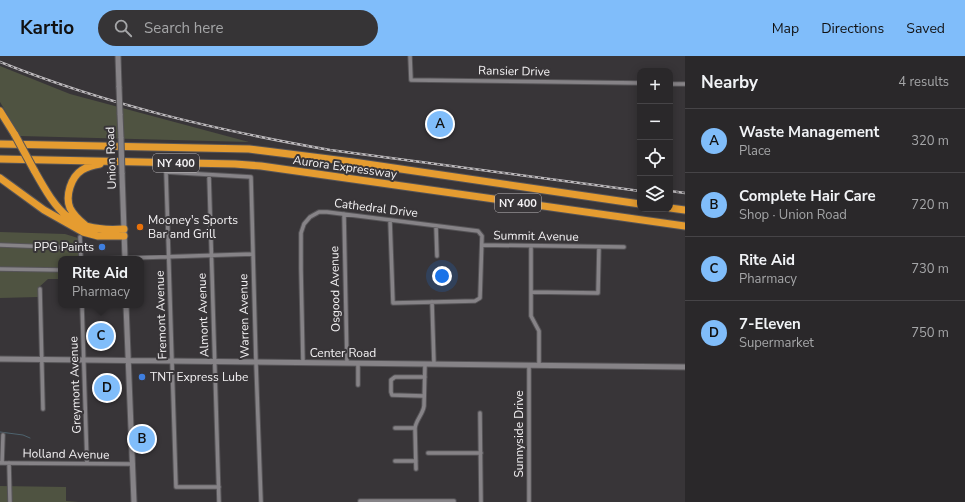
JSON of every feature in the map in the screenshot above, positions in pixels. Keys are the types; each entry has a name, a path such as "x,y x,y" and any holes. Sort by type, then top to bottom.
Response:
{"highway":[{"path":"0,111 47,199 69,225"},
{"path":"0,116 13,136"},
{"name":"Aurora Expressway","path":"0,144 204,147 256,150 637,204"},
{"name":"Aurora Expressway","path":"0,159 234,164 261,166 685,226"},
{"path":"86,226 72,212 69,206 70,188 78,174 84,169 108,162"},
{"path":"32,170 53,202 65,215 75,222 99,229 124,232"},
{"path":"0,178 44,210 83,232 98,236 124,232"},
{"path":"673,208 685,210"}],"main road":[{"name":"Union Road","path":"118,56 125,256"},
{"path":"126,308 134,502"},
{"name":"Center Road","path":"0,359 685,367"}],"street":[{"name":"Ransier Drive","path":"410,56 411,80 637,83"},
{"path":"673,84 685,84"},
{"name":"Fremont Avenue","path":"209,175 166,172 170,257 176,487 219,487"},
{"name":"Warren Avenue","path":"209,175 252,177 261,502"},
{"name":"Almont Avenue","path":"209,175 219,502"},
{"name":"Cathedral Drive","path":"303,363 301,269 302,228 310,217 319,212 327,212 478,231 482,236 482,245"},
{"name":"Osgood Avenue","path":"344,214 347,363"},
{"name":"Summit Avenue","path":"390,220 393,303 476,301 480,298 482,245 624,247"},
{"path":"436,226 437,256"},
{"path":"80,237 81,256"},
{"path":"0,245 81,248"},
{"path":"531,246 531,316 539,331 539,366"},
{"path":"531,292 598,293 599,246"},
{"path":"144,258 253,254"},
{"path":"0,269 58,270"},
{"path":"40,289 43,409"},
{"path":"432,302 434,364"},
{"name":"Greymont Avenue","path":"82,308 87,463"},
{"path":"358,363 358,385"},
{"path":"416,469 415,428 423,411 425,364"},
{"name":"Sunnyside Drive","path":"529,502 530,365"},
{"path":"424,377 395,377 391,380 392,394 424,396"},
{"path":"480,413 481,502"},
{"path":"395,428 415,428"},
{"path":"1,463 2,435"},
{"path":"428,453 481,453"},
{"path":"395,461 416,461"},
{"name":"Holland Avenue","path":"1,463 133,464"},
{"path":"9,463 10,502"},
{"path":"360,501 454,501"}],"green space":[{"path":"0,66 70,94 249,142 20,136 0,102"},
{"path":"0,232 65,234 78,238 78,256 58,256 58,279 48,279 38,288 38,297 0,298"},
{"path":"0,486 66,487 66,501 79,502 0,502"}],"waterway":[{"path":"0,432 23,435 30,438"}],"railway":[{"path":"0,62 81,91 121,103 162,115 245,134 330,150 637,191"},
{"path":"673,191 685,193"}],"place":[{"name":"Waste Management","path":"440,124"},
{"name":"Mooney's Sports Bar and Grill","path":"140,227"},
{"name":"PPG Paints","path":"102,247"},
{"name":"Rite Aid","path":"101,336"},
{"name":"TNT Express Lube","path":"142,377"},
{"name":"7-Eleven","path":"107,388"},
{"name":"Complete Hair Care","path":"142,439"}]}
